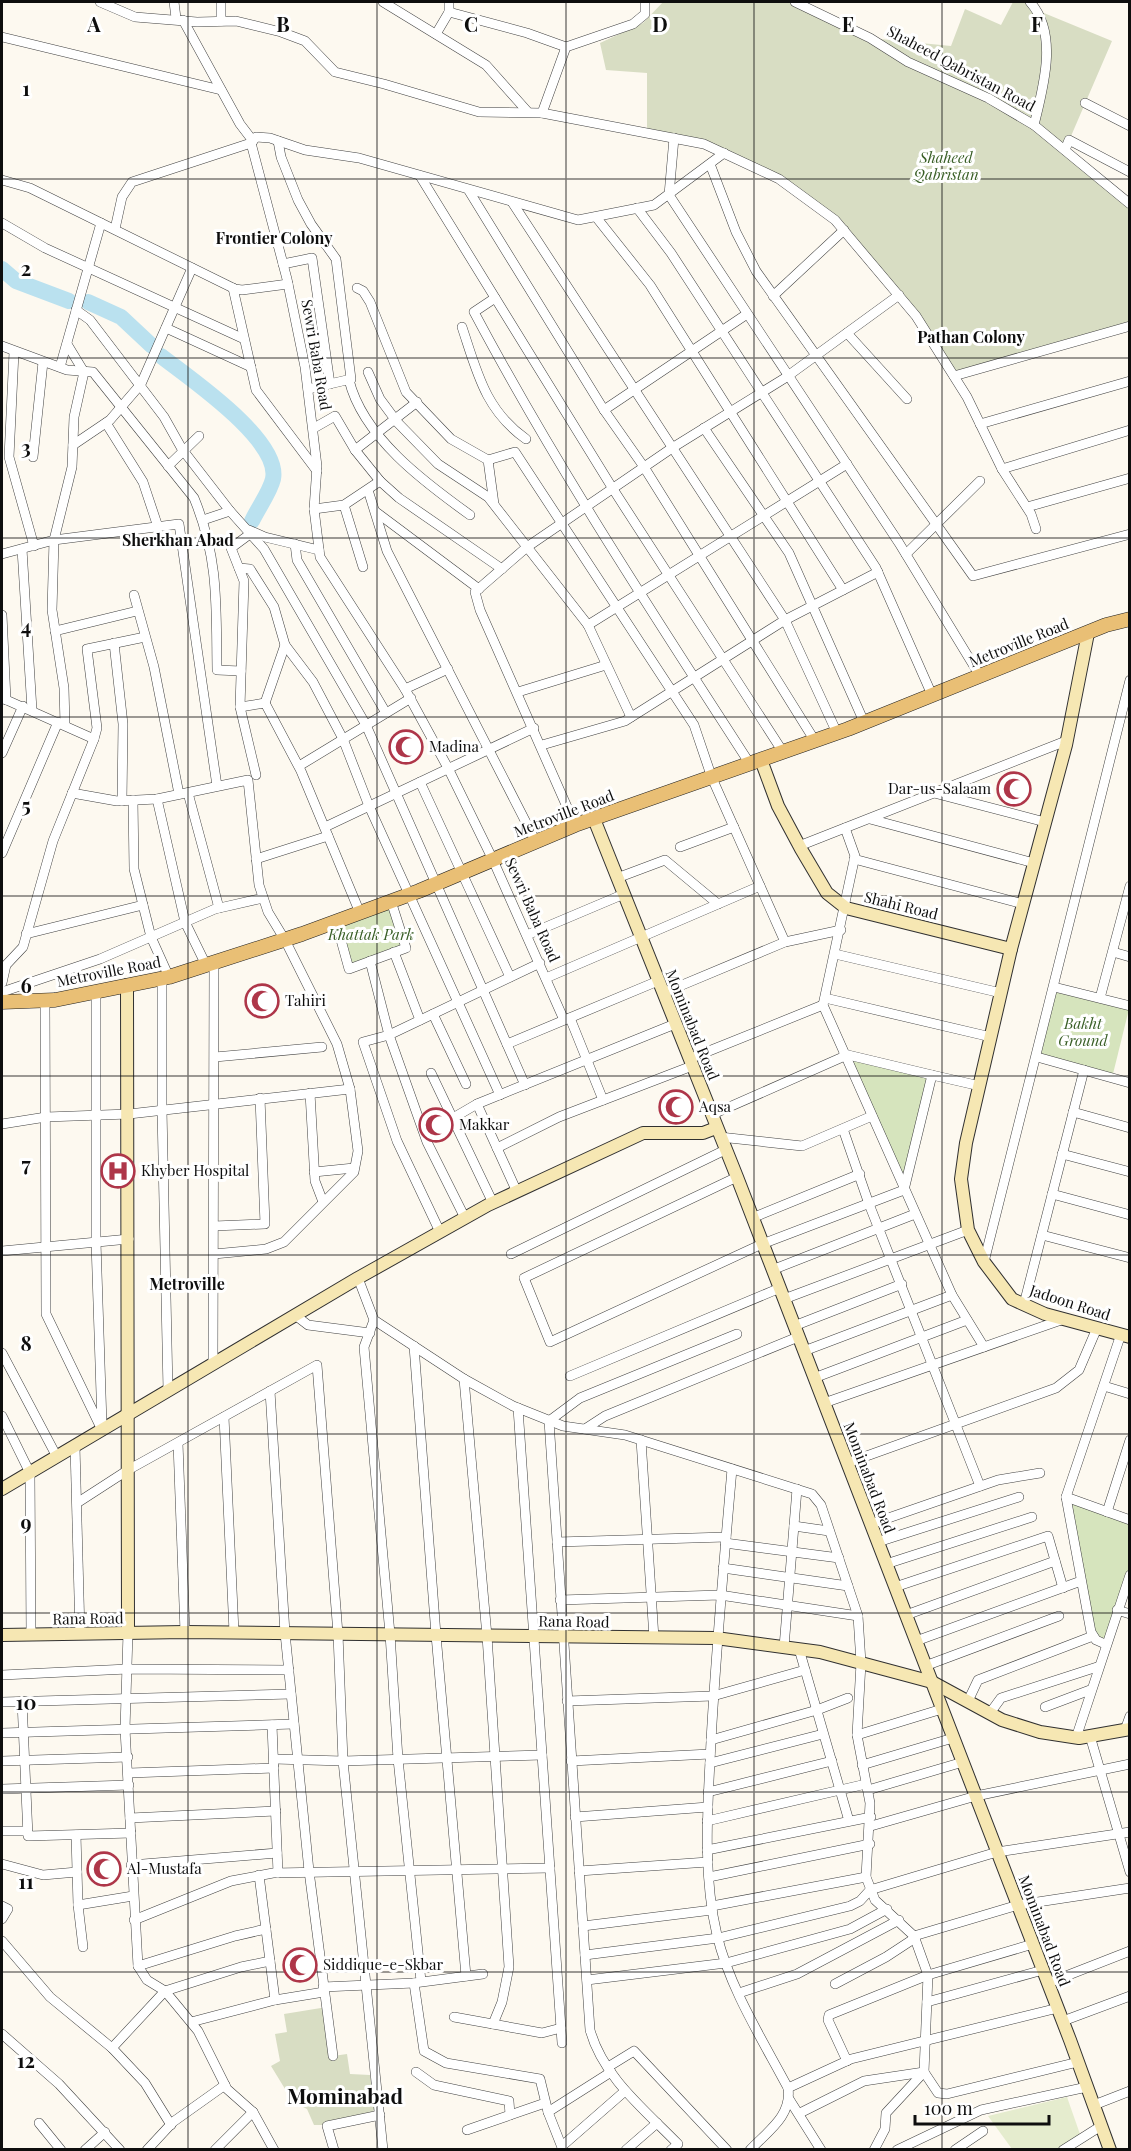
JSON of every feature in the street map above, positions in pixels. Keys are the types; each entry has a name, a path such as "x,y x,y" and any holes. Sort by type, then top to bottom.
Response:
{"main road":[{"name":"Metroville Road","path":"2,1002 45,1000 166,977 285,940 436,884 575,825 837,733 1088,633 1130,619"}],"street":[{"path":"100,2 122,7 135,17 236,21 305,41 335,72 479,112 543,113 704,144 778,180 835,220 916,315 954,376 1002,469 1027,507 1036,529"},
{"path":"174,2 179,19"},
{"path":"220,2 220,21"},
{"path":"383,2 486,64 527,111"},
{"path":"436,34 449,7 566,46 633,24 645,14 645,2"},
{"name":"Shaheed Qabristan Road","path":"795,2 870,38 908,62 988,98 1034,125 1130,204"},
{"path":"1030,2 1039,11 1047,62 1034,125"},
{"name":"Sewri Baba Road","path":"179,19 252,142 288,284 308,389 314,428 317,471 314,509 320,557 405,689 448,768 493,860 546,978 587,1058 603,1100"},
{"path":"2,37 222,90"},
{"path":"543,113 566,46"},
{"path":"1085,103 1130,126"},
{"path":"115,230 122,197 132,182 252,142 256,137 305,150 359,158 578,220 654,205 723,153"},
{"path":"674,138 669,195 906,554 980,676"},
{"path":"1065,150 1069,140 1130,172"},
{"path":"278,141 281,157 298,200 336,259 351,380 349,380 357,407 377,433 422,479 470,515"},
{"path":"710,164 736,232 772,296 817,355 973,576 1130,534"},
{"path":"420,176 613,489 783,752"},
{"path":"2,180 30,188 233,288 242,290 288,284"},
{"path":"470,191 604,410 645,467 814,741"},
{"path":"512,202 785,620 837,733"},
{"path":"637,208 671,254 878,572 932,695"},
{"path":"596,217 650,285 732,411 843,590"},
{"path":"2,223 45,248 244,339"},
{"path":"60,367 101,223"},
{"path":"772,296 844,230"},
{"path":"283,264 312,258 330,384"},
{"path":"73,446 106,423 141,384 192,268"},
{"path":"233,288 256,390 317,471"},
{"path":"357,288 363,291 370,302 406,392 452,439 488,460 515,452 537,427"},
{"path":"575,825 480,610 476,591 527,547 672,448 788,376 899,295"},
{"path":"495,298 474,312 537,427 585,508 695,679 756,762"},
{"path":"76,310 90,320 141,384 164,417 182,449 230,512 264,549 366,725 525,1085"},
{"path":"604,410 747,314"},
{"path":"954,376 1130,326"},
{"path":"462,327 492,407 508,426 526,439"},
{"path":"166,328 251,367"},
{"path":"847,333 907,399"},
{"path":"2,853 62,724 64,688 52,610 54,540 64,508 72,467 74,417 84,372 67,344"},
{"path":"2,346 60,367 93,372 194,498 203,520 216,571 217,670 241,670"},
{"path":"14,352 9,458 34,546"},
{"path":"33,457 43,362"},
{"path":"368,372 380,399 394,419 438,464 488,497 588,625 631,717"},
{"path":"308,389 349,380"},
{"path":"980,424 1130,381"},
{"path":"355,450 417,402"},
{"path":"314,428 335,416 355,450 380,481 399,498 501,569"},
{"path":"106,423 143,482 158,527"},
{"path":"704,428 789,553 864,722"},
{"path":"1002,469 1130,430"},
{"path":"168,466 182,449 199,436"},
{"path":"515,452 560,525 694,725 712,778 785,942"},
{"path":"488,460 494,504"},
{"path":"588,625 847,464"},
{"path":"1027,507 1130,478"},
{"path":"314,509 345,505 380,481"},
{"path":"906,554 980,481"},
{"path":"368,490 387,551 536,842"},
{"path":"345,505 363,567"},
{"path":"203,520 230,512"},
{"path":"376,512 479,589"},
{"path":"2,554 54,540 179,524 217,786"},
{"path":"247,531 318,549"},
{"path":"247,531 231,548 244,581 240,707 256,775"},
{"path":"295,544 297,560 386,713"},
{"path":"2,753 28,708 22,549"},
{"path":"239,568 250,570 274,607 285,645 313,682 343,739 369,806 456,1003 500,1095"},
{"path":"542,746 631,717 695,679 785,620 878,572"},
{"path":"134,595 183,793 219,908"},
{"path":"55,631 137,611"},
{"path":"2,615 4,699 94,739"},
{"name":"Jadoon Road","path":"1088,633 1066,741 1011,949 961,1179 968,1230 984,1262 1012,1299 1064,1319 1125,1336"},
{"path":"2,982 4,964 23,947 53,841 94,739 96,728 87,649 145,637"},
{"path":"114,643 123,724 122,801"},
{"path":"285,645 265,703 299,766 360,912"},
{"path":"518,692 606,665"},
{"path":"405,689 448,669"},
{"path":"984,1262 1126,706 1130,680"},
{"path":"299,766 411,699"},
{"path":"240,707 265,703"},
{"path":"256,859 327,831 395,793 534,728"},
{"path":"799,846 1066,741"},
{"name":"Shahi Road","path":"756,762 799,846 827,893 846,908 1011,949"},
{"path":"72,793 122,801 157,799 248,780 256,859 263,898 268,912 285,940 337,1044 350,1089 358,1151 354,1172 284,1242 266,1249 214,1254"},
{"path":"420,782 510,977"},
{"path":"933,793 1045,822"},
{"path":"157,799 185,922 210,964 216,1103 213,1364"},
{"path":"133,800 134,869 151,937 166,977 162,1110 168,1390"},
{"name":"Mominabad Road","path":"594,819 737,1177 1063,2021 1110,2150"},
{"path":"870,819 1034,863"},
{"path":"680,847 734,827"},
{"path":"845,828 854,859 846,908 824,1001 845,1055 928,1245 952,1295 984,1347"},
{"path":"854,859 1023,904"},
{"path":"617,878 665,860 718,904"},
{"path":"546,978 760,885"},
{"path":"1100,998 1127,909 1130,886"},
{"path":"527,935 624,894"},
{"path":"2,992 100,959 219,908 263,898"},
{"path":"336,922 350,969 406,948 391,901"},
{"path":"26,934 143,905"},
{"path":"507,1044 567,1019 785,942 841,930"},
{"path":"394,952 420,1020"},
{"path":"1113,952 1130,957"},
{"path":"835,954 1001,993"},
{"path":"370,961 389,1035 427,1142 465,1218"},
{"path":"440,1232 397,1141 363,1042 389,1035 540,963"},
{"path":"128,985 128,1698 125,1729 138,1966 147,1980 165,1991 198,2031 225,2085 253,2112 274,2150"},
{"path":"1054,987 1130,1006"},
{"path":"96,992 96,1242 102,1430"},
{"path":"45,1000 46,1314 102,1430"},
{"path":"497,1148 559,1117 690,1062 824,1001 991,1037"},
{"path":"433,1014 466,1084"},
{"path":"453,1118 477,1104 675,1024"},
{"path":"215,1057 322,1047"},
{"path":"711,1115 845,1055 980,1086"},
{"path":"1037,1057 1130,1083"},
{"path":"1024,1304 1084,1070"},
{"path":"431,1073 493,1203"},
{"path":"904,1190 932,1075"},
{"path":"2,1124 46,1117 129,1114 350,1089"},
{"path":"310,1093 314,1172 323,1203"},
{"path":"214,1226 265,1224 260,1098"},
{"path":"477,1104 517,1192"},
{"path":"1073,1112 1130,1128"},
{"path":"2,1489 358,1278 465,1218 644,1132 718,1132 802,1146 872,1116"},
{"path":"843,1129 869,1204 913,1310 980,1486"},
{"path":"511,1254 726,1150"},
{"path":"1062,1154 1130,1172"},
{"path":"314,1172 354,1168"},
{"path":"752,1218 860,1174"},
{"path":"737,1177 524,1278 550,1342 762,1244 904,1190"},
{"path":"1052,1194 1130,1215"},
{"path":"772,1270 915,1214"},
{"path":"570,1376 782,1294 968,1230"},
{"path":"1042,1234 1130,1258"},
{"path":"2,1251 129,1239"},
{"path":"358,1278 374,1320 464,1379 518,1408 563,1426 641,1440 812,1494 821,1505 858,1616 861,1663 857,1735 871,1821 866,1877 875,1900 915,1937 928,1975 924,2072 938,2093 943,2095 1078,2062"},
{"path":"585,1430 605,1416 902,1284"},
{"path":"804,1351 952,1295"},
{"path":"295,1315 308,1324 370,1332"},
{"path":"824,1403 1064,1319"},
{"path":"374,1320 364,1347 424,2051 446,2063 540,2079 546,2107 562,2148 625,2091"},
{"path":"814,1378 967,1320"},
{"path":"847,1463 1056,1388 1079,1370 1097,1328"},
{"path":"549,1421 580,1398 737,1334"},
{"path":"1105,1644 1093,1636 1066,1497 1104,1386 1125,1336"},
{"path":"414,1346 436,1635 466,1976"},
{"path":"2,1353 57,1457"},
{"path":"76,1503 128,1470 317,1365 338,1634 344,1761 383,2150"},
{"path":"464,1379 487,1636 509,1967 502,2002 493,2024"},
{"path":"1104,1386 1130,1394"},
{"path":"270,1391 285,1633 309,1871 333,2056"},
{"path":"518,1408 562,2043"},
{"path":"2,1416 30,1473 31,1635"},
{"path":"224,1417 234,1632"},
{"path":"549,1421 590,2030 594,2044 625,2091 678,2144 671,2150"},
{"path":"641,1440 654,1638"},
{"path":"1107,1512 1130,1440"},
{"path":"178,1443 185,1632"},
{"path":"75,1446 80,1634"},
{"path":"732,1469 720,1595 708,1792 709,1877 717,1938 726,1963 788,2088 789,2099 783,2117 753,2149"},
{"path":"871,1524 998,1480 1040,1473"},
{"path":"784,1647 797,1490"},
{"path":"878,1542 1019,1497"},
{"path":"1066,1497 1130,1520"},
{"path":"886,1564 1032,1517"},
{"path":"794,1526 829,1530"},
{"path":"895,1587 1048,1536 1063,1588"},
{"path":"556,1542 646,1539 725,1540 839,1558"},
{"path":"906,1615 1055,1561"},
{"path":"723,1568 848,1586"},
{"path":"1076,1738 1097,1667 1130,1575"},
{"path":"916,1641 1081,1581"},
{"path":"560,1600 720,1595 858,1616"},
{"path":"1117,1610 1130,1614"},
{"path":"925,1666 1059,1616"},
{"name":"Rana Road","path":"2,1635 234,1632 717,1638 799,1649 932,1682 990,1713 1040,1732 1076,1738 1127,1729"},
{"path":"968,1701 978,1680 1093,1636"},
{"path":"799,1649 849,1821"},
{"path":"990,1713 1001,1698 1097,1667"},
{"path":"2,1675 128,1670 289,1670"},
{"path":"567,1701 714,1696 805,1671"},
{"path":"1045,1707 1090,1690"},
{"path":"2,1702 291,1694"},
{"path":"711,1740 816,1710 848,1698"},
{"path":"22,1701 28,1836 130,1833"},
{"path":"857,1735 942,1709"},
{"path":"1127,1729 1130,1716"},
{"path":"2,1733 294,1724"},
{"path":"272,1725 278,1873"},
{"path":"571,1761 710,1758 823,1734"},
{"path":"1090,1736 1117,1834 1129,1867"},
{"path":"862,1765 953,1738"},
{"path":"129,1773 274,1763 299,1759 344,1761 542,1755"},
{"path":"2,1761 128,1757"},
{"path":"708,1792 832,1761"},
{"path":"707,1821 840,1790 867,1787 963,1762"},
{"path":"707,1850 849,1821 871,1821 976,1796 1130,1764"},
{"path":"2,1789 129,1785"},
{"path":"575,1817 708,1807"},
{"path":"130,1818 276,1811"},
{"path":"2,1831 27,1831"},
{"path":"585,1955 717,1938 850,1906 860,1901 870,1890 997,1851 1130,1832"},
{"path":"76,1835 78,1905 83,1947"},
{"path":"709,1877 870,1844"},
{"path":"131,1865 277,1852"},
{"path":"579,1871 708,1862"},
{"path":"2,1864 43,1875 77,1872"},
{"path":"134,1920 231,1881 259,1875 309,1871 410,1872 550,1868"},
{"path":"259,1875 275,2000"},
{"path":"583,1926 712,1908 866,1877"},
{"path":"835,1984 886,1957 915,1937 1018,1905 1130,1888"},
{"path":"78,1905 133,1896"},
{"path":"2,1906 8,1909 2,1919"},
{"path":"587,1980 726,1963 849,1929 887,1909"},
{"path":"739,1993 797,1974 899,1920"},
{"path":"138,1966 235,1935 266,1929"},
{"path":"2,1941 50,1997 112,2048 145,2083 171,2125"},
{"path":"847,2061 828,2020 829,2016 928,1975 1033,1944"},
{"path":"1048,1983 1130,1952"},
{"path":"112,2048 165,1991 241,1967 270,1961"},
{"path":"927,2002 1043,1970"},
{"path":"191,2022 324,1989 483,1974"},
{"path":"1063,2021 1130,1996"},
{"path":"788,2088 847,2061 925,2039 1058,2008"},
{"path":"454,2017 542,2033 561,2028"},
{"path":"2,2034 59,2084 120,2150"},
{"path":"467,2130 510,2115 546,2107 610,2070 634,2051 726,2150"},
{"path":"416,2072 434,2085 508,2101 510,2115"},
{"path":"800,2114 864,2081 924,2072"},
{"path":"874,2150 885,2129 886,2113 924,2072"},
{"path":"147,2150 171,2125 225,2085"},
{"path":"897,2150 981,2110 1087,2087"},
{"path":"1094,2105 1130,2091"},
{"path":"789,2099 821,2150"},
{"path":"215,2150 253,2112"},
{"path":"334,2150 327,2126 380,2115"},
{"path":"39,2123 61,2150"},
{"path":"626,2150 657,2123"},
{"path":"1064,2150 1101,2126"},
{"path":"955,2150 983,2131"},
{"path":"85,2150 105,2132"}],"green space":[{"name":"Shaheed Qabristan","path":"663,2 795,2 870,38 951,46 965,9 1001,25 1013,2 1030,2 1039,11 1112,41 1065,150 1129,204 1129,324 954,376 916,315 835,220 779,179 704,144 647,132 647,73 606,70 600,43 643,23"},
{"name":"Khattak Park","path":"391,901 406,948 349,969 336,922"},
{"name":"Bakht Ground","path":"1054,987 1129,1009 1112,1078 1037,1057"},
{"path":"845,1056 932,1075 904,1190"},
{"path":"1066,1497 1129,1520 1129,1573 1105,1644 1096,1640"},
{"path":"327,2007 333,2056 347,2054 350,2074 370,2075 375,2109 371,2113 327,2125 314,2125 307,2109 293,2102 271,2066 280,2061 275,2034 287,2032 284,2014"},
{"path":"1067,2097 1081,2137 1060,2149 1012,2149 988,2116"}],"waterway":[{"path":"2,269 16,281 69,301"},
{"path":"88,302 121,317 152,346"},
{"path":"161,356 211,394 263,446 272,463 273,479 252,521"}],"place":[{"name":"Madina","path":"406,747"},
{"name":"Dar-us-Salaam","path":"1014,789"},
{"name":"Tahiri","path":"262,1001"},
{"name":"Aqsa","path":"676,1107"},
{"name":"Makkar","path":"436,1125"},
{"name":"Khyber Hospital","path":"118,1171"},
{"name":"Al-Mustafa","path":"104,1869"},
{"name":"Siddique-e-Skbar","path":"300,1965"}],"district":[{"name":"Frontier Colony","path":"274,238"},
{"name":"Pathan Colony","path":"971,337"},
{"name":"Sherkhan Abad","path":"178,540"},
{"name":"Metroville","path":"187,1284"},
{"name":"Mominabad","path":"345,2097"}]}
